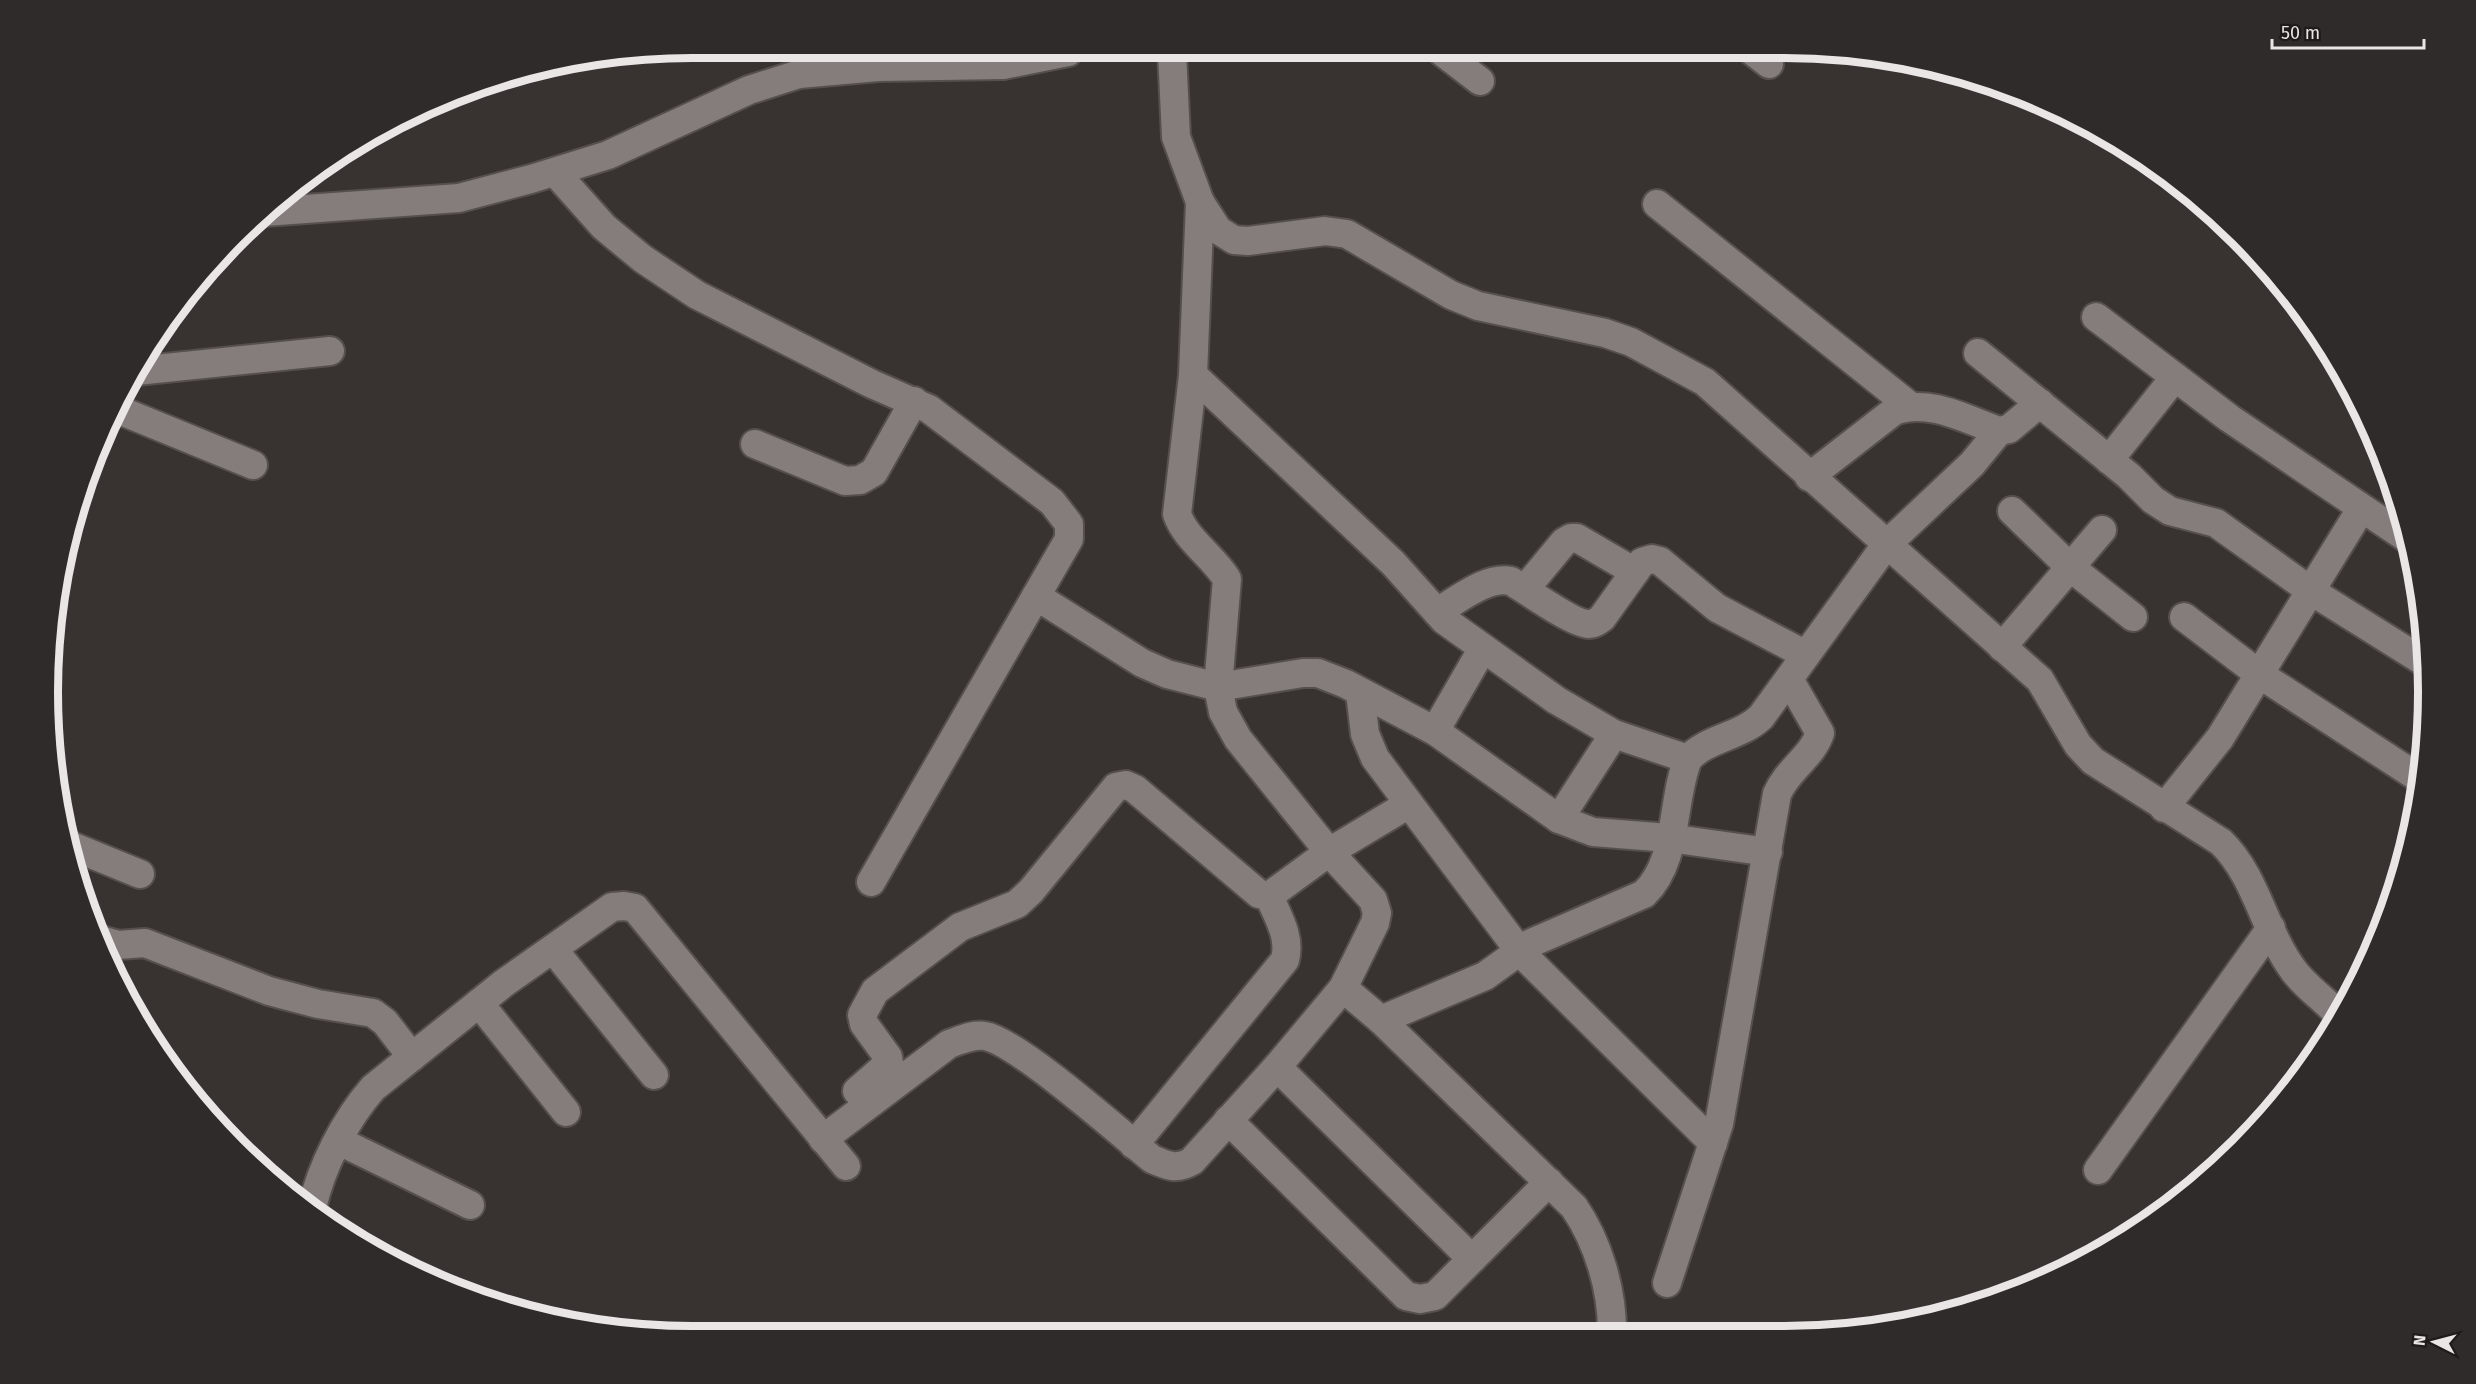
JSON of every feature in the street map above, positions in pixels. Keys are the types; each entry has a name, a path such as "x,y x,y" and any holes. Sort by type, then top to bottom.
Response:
{"street":[{"path":"280,211 459,198 608,155 749,90 799,74 878,67 1003,65 1034,58"},
{"path":"1172,58 1176,137 1200,202 1218,230 1234,240 1248,241 1325,231 1347,234 1451,295 1478,306 1605,333 1631,342 1705,382 1809,477 2040,680 2078,745 2093,761 2221,842 2234,854 2246,872 2294,972 2333,1009"},
{"path":"1450,58 1480,81"},
{"path":"555,172 604,227 643,259 697,295 873,384 929,409 1052,502 1069,524 1069,539 871,882"},
{"path":"818,1132 949,1044 974,1035 987,1036 1002,1042 1026,1058 1152,1159 1170,1167 1182,1167 1192,1161 1277,1067 1343,988 1377,913 1374,900 1329,852 1238,739 1224,712 1218,687 1227,579 1218,565 1182,527 1177,514 1193,375 1200,202"},
{"path":"1657,204 1910,405"},
{"path":"2096,316 2229,418 2397,532"},
{"path":"146,370 330,351"},
{"path":"1978,353 2109,460 2153,500 2170,511 2216,523 2311,591 2416,657"},
{"path":"1193,375 1393,563 1437,612 1483,648 1556,700 1614,734 1688,759"},
{"path":"2109,460 2175,377"},
{"path":"755,444 846,481 860,480 874,472 914,401"},
{"path":"1809,477 1894,411 1910,405 1929,406 1999,431 2009,429 2040,404"},
{"path":"124,412 253,465"},
{"path":"1381,1020 1485,976 1539,940 1644,894 1654,884 1664,865 1688,759 1696,750 1753,725 1886,545 1972,464 1999,431"},
{"path":"2164,808 2220,738 2361,509"},
{"path":"2012,512 2070,567 2133,617"},
{"path":"2002,648 2102,530"},
{"path":"1525,589 1564,542 1571,538 1578,538 1635,572"},
{"path":"1437,612 1485,584 1502,579 1511,581 1587,624 1602,618 1642,562 1652,559 1660,561 1717,608 1806,655"},
{"path":"1036,596 1142,663 1167,674 1218,687 1303,673 1318,673 1435,731 1559,819 1593,832 1669,838 1768,852"},
{"path":"2184,617 2259,674 2412,774"},
{"path":"1435,731 1483,648"},
{"path":"1667,1283 1719,1124 1778,794 1782,783 1816,745 1820,733 1789,679"},
{"path":"1360,692 1369,747 1521,953 1713,1143"},
{"path":"1559,819 1614,734"},
{"path":"818,1132 889,1063 888,1057 864,1024 862,1015 875,991 960,927 1017,904 1031,891 1116,787 1126,785 1135,789 1259,894 1269,896 1329,852 1410,804"},
{"path":"78,849 140,874"},
{"path":"1134,1144 1285,960 1288,949 1285,935 1269,896"},
{"path":"314,1200 316,1190 339,1141 366,1095 479,1003 612,908 624,906 635,908 846,1166"},
{"path":"2097,1170 2271,928"},
{"path":"111,943 118,945 144,943 269,992 318,1004 373,1013 385,1022 412,1057"},
{"path":"553,949 654,1075"},
{"path":"1343,988 1381,1020 1575,1207 1590,1230 1609,1295 1612,1326"},
{"path":"479,1003 566,1112"},
{"path":"1277,1067 1472,1259"},
{"path":"1228,1120 1406,1296 1420,1299 1435,1296 1548,1182"},
{"path":"339,1141 470,1205"}]}
